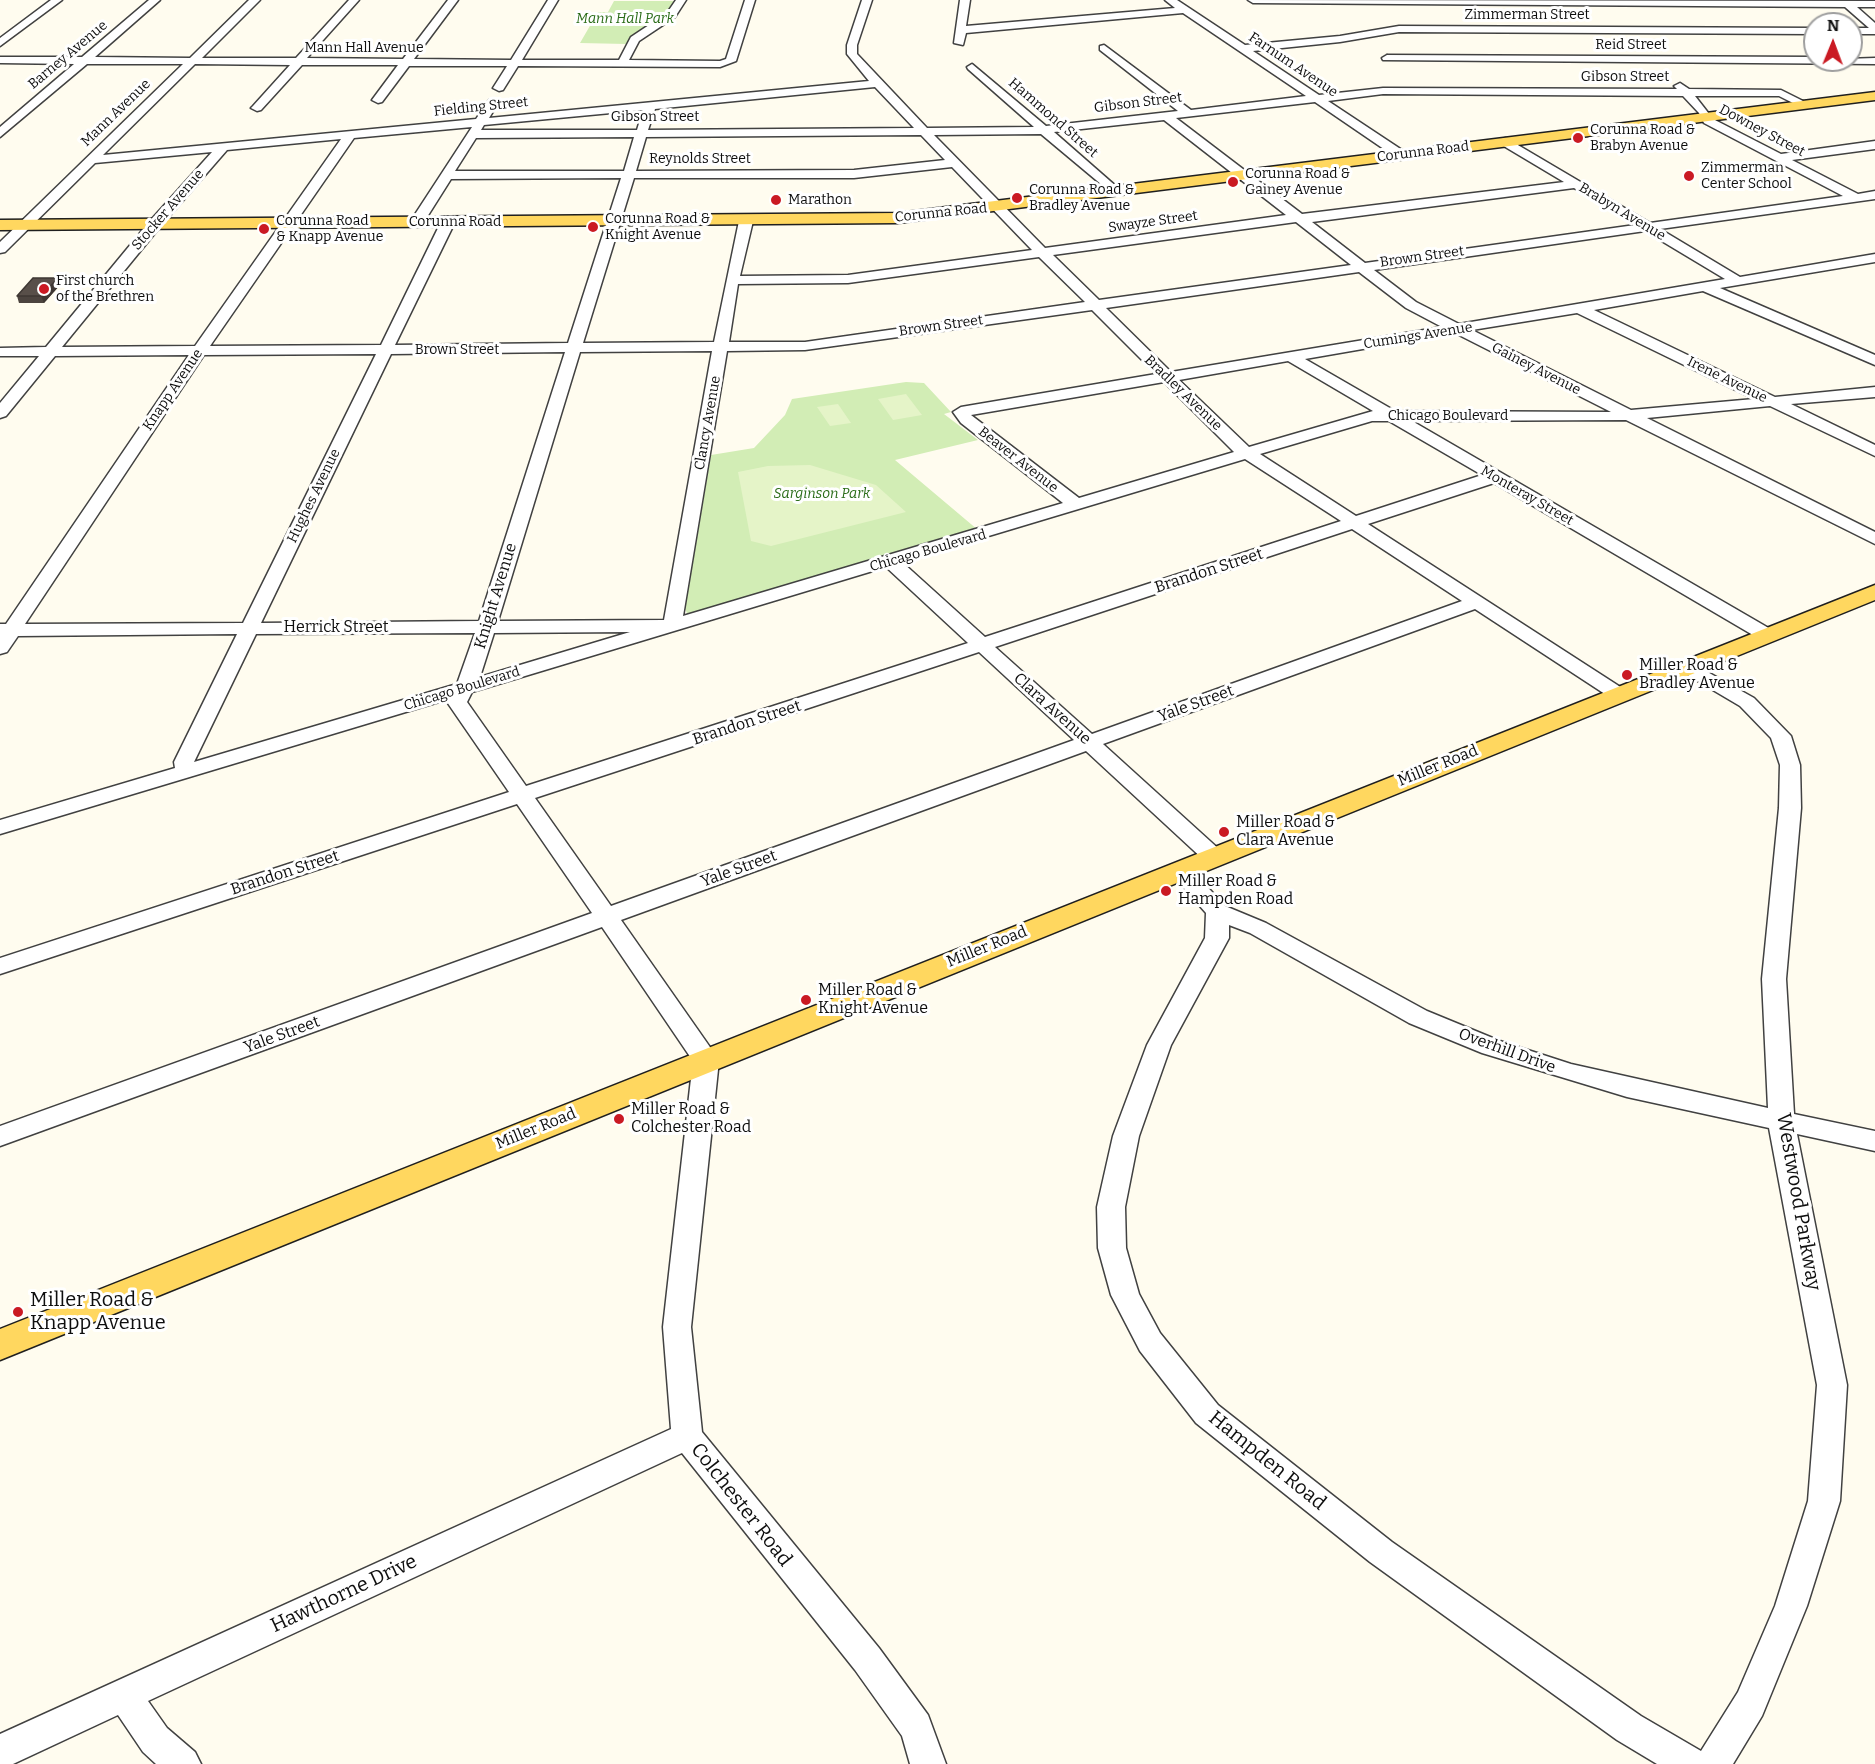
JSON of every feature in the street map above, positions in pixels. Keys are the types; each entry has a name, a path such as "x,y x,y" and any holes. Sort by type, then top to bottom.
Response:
{"main road":[{"name":"Corunna Road","path":"0,225 873,219 997,206 1875,96"},
{"name":"Miller Road","path":"0,1345 1765,634 1875,592"}],"street":[{"path":"0,43 57,0"},
{"name":"Barney Avenue","path":"0,132 155,0"},
{"name":"Mann Avenue","path":"0,249 255,0"},
{"path":"257,108 354,0"},
{"path":"378,100 453,0"},
{"path":"499,88 553,0"},
{"path":"622,64 635,39 671,15 681,0"},
{"name":"Mann Hall Avenue","path":"0,60 727,63 731,61 750,0"},
{"name":"Bradley Avenue","path":"867,0 852,45 852,54 876,84 1093,304 1249,454 1618,694"},
{"path":"959,42 964,0"},
{"name":"Farnum Avenue","path":"1170,0 1401,155"},
{"path":"1253,0 1875,4"},
{"name":"Downey Street","path":"1608,2 1708,121 1875,207"},
{"path":"1848,4 1875,29"},
{"path":"961,30 1183,10"},
{"name":"Zimmerman Street","path":"1241,49 1399,29 1803,31"},
{"path":"1350,37 1393,62 1396,80"},
{"path":"1104,48 1188,113"},
{"name":"Reid Street","path":"1387,58 1875,61"},
{"name":"Hammond Street","path":"972,67 1114,191"},
{"name":"Gibson Street","path":"475,128 642,132 922,132 1044,129 1316,98 1396,80 1685,92 1781,93 1805,105"},
{"name":"Fielding Street","path":"89,160 350,135 475,128 650,106 876,84"},
{"path":"417,222 493,102"},
{"name":"Knight Avenue","path":"650,106 472,674 457,702 706,1060"},
{"name":"Gainey Avenue","path":"1165,116 1411,305 1627,416 1875,538"},
{"name":"Knapp Avenue","path":"0,648 6,630 350,135"},
{"name":"Brabyn Avenue","path":"1506,142 1739,282"},
{"path":"1779,158 1875,145"},
{"name":"Stocker Avenue","path":"0,413 155,224 223,147"},
{"name":"Reynolds Street","path":"446,175 854,174 954,163"},
{"name":"Swayze Street","path":"732,280 848,279 1576,184"},
{"name":"Brown Street","path":"0,352 386,351 805,346 1359,266 1875,195"},
{"name":"Clancy Avenue","path":"672,626 732,280 746,221"},
{"name":"Hughes Avenue","path":"187,771 184,762 448,222"},
{"name":"Cumings Avenue","path":"961,412 1875,258"},
{"path":"1853,262 1875,271"},
{"path":"1707,288 1875,360"},
{"name":"Irene Avenue","path":"1579,309 1875,451"},
{"name":"Monteray Street","path":"1290,357 1765,634"},
{"name":"Chicago Boulevard","path":"0,827 1078,506 1371,416 1627,416 1875,392"},
{"name":"Beaver Avenue","path":"961,412 967,420 1078,506"},
{"name":"Brandon Street","path":"0,966 982,647 1494,477"},
{"name":"Clara Avenue","path":"891,562 1213,856"},
{"name":"Yale Street","path":"0,1136 1477,602"},
{"name":"Herrick Street","path":"6,630 672,626"},
{"name":"Westwood Parkway","path":"1686,666 1747,702 1781,736 1790,765 1790,808 1774,979 1781,1121 1832,1385 1824,1501 1791,1606 1750,1704 1713,1764"},
{"name":"Overhill Drive","path":"1179,870 1217,911 1258,928 1418,1017 1491,1047 1617,1085 1875,1141"},
{"name":"Hampden Road","path":"1217,911 1217,938 1159,1045 1130,1126 1111,1206 1112,1248 1122,1285 1150,1342 1207,1414 1381,1552 1629,1728 1690,1764"},
{"name":"Colchester Road","path":"706,1060 676,1327 687,1436 867,1659 916,1727 928,1764"},
{"name":"Hawthorne Drive","path":"0,1752 687,1436"},
{"path":"124,1695 155,1740 183,1764"}],"green space":[{"name":"Mann Hall Park","path":"614,1 675,2 671,11 629,39 626,44 580,43 598,12 608,12"},
{"name":"Sarginson Park","path":"906,382 924,383 951,412 944,414 978,440 895,460 978,530 691,614 687,613 685,609 711,455 754,448 785,415 792,399"},
{"path":"906,394 922,415 893,420 878,399"},
{"path":"838,404 851,423 830,426 817,407"},
{"path":"810,465 876,485 906,512 771,546 751,541 738,472 768,466"}],"building":[{"path":"33,278 58,278 41,296 17,296"}],"place":[{"name":"Corunna Road & Brabyn Avenue","path":"1578,138"},
{"name":"Zimmerman Center School","path":"1689,176"},
{"name":"Corunna Road & Gainey Avenue","path":"1233,182"},
{"name":"Corunna Road & Bradley Avenue","path":"1017,198"},
{"name":"Marathon","path":"776,200"},
{"name":"Corunna Road & Knight Avenue","path":"593,227"},
{"name":"Corunna Road & Knapp Avenue","path":"264,229"},
{"name":"First church of the Brethren","path":"44,289"},
{"name":"Miller Road & Bradley Avenue","path":"1627,675"},
{"name":"Miller Road & Clara Avenue","path":"1224,832"},
{"name":"Miller Road & Hampden Road","path":"1166,891"},
{"name":"Miller Road & Knight Avenue","path":"806,1000"},
{"name":"Miller Road & Colchester Road","path":"619,1119"},
{"name":"Miller Road & Knapp Avenue","path":"18,1312"}]}
